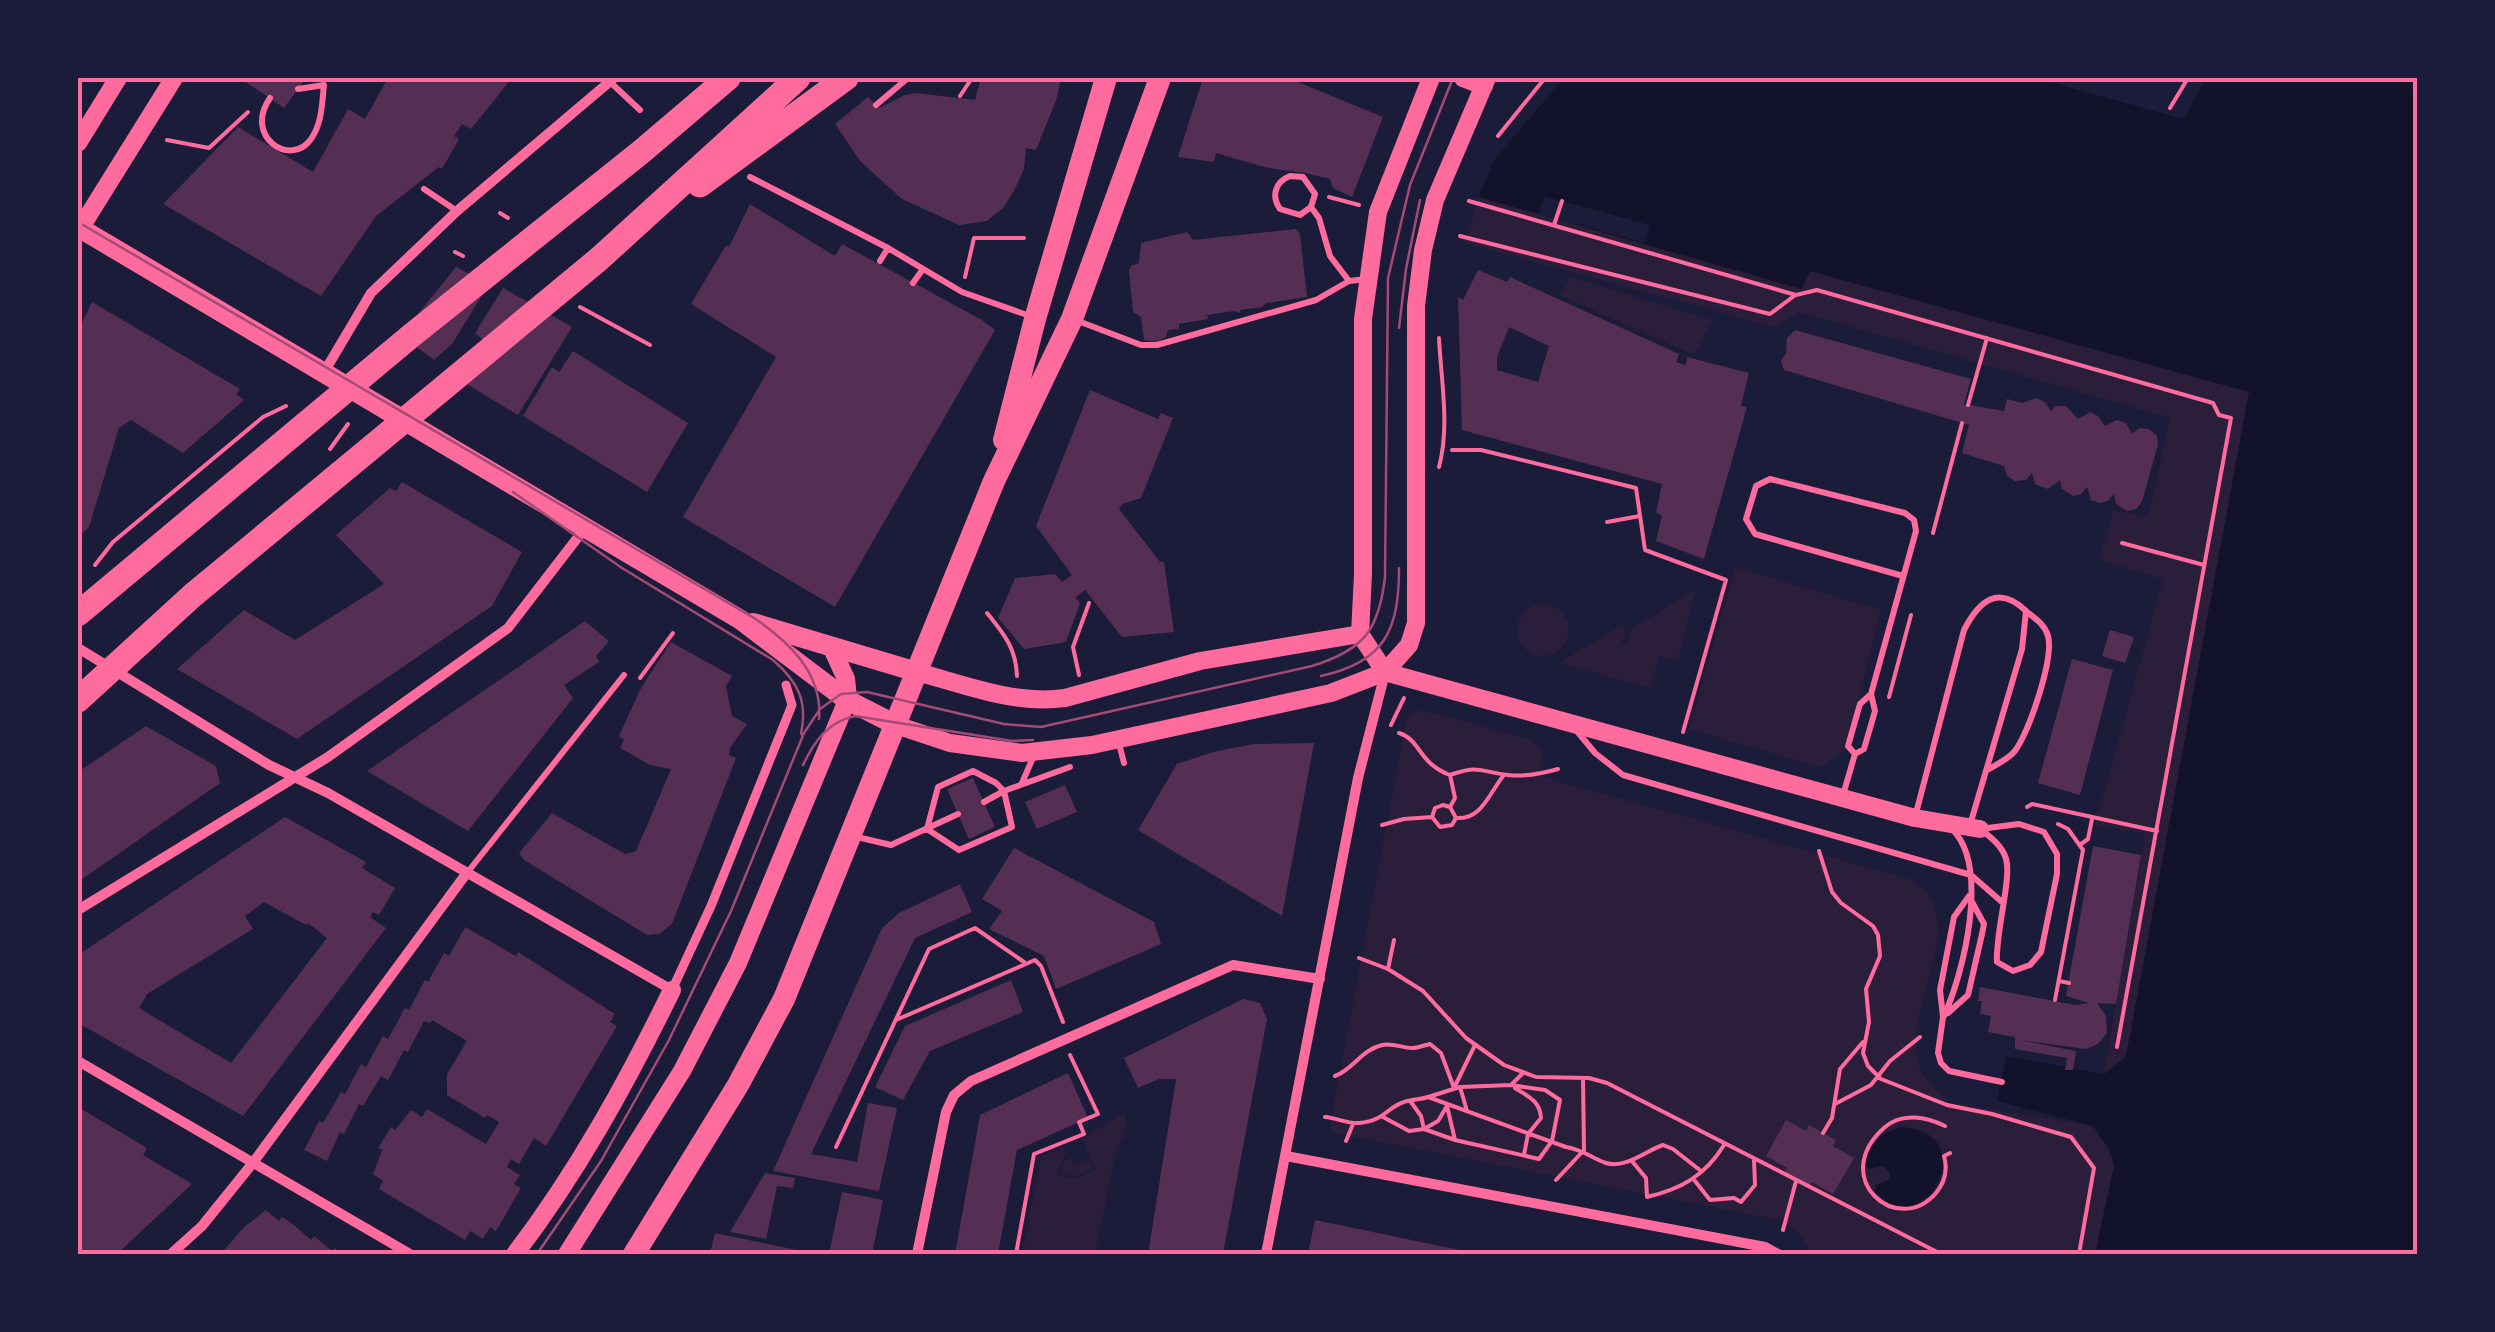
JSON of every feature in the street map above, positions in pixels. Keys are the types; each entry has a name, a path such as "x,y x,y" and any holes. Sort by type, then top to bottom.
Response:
{"highway":[{"path":"642,152 712,78"},
{"path":"78,614 728,78"},
{"path":"78,700 193,595 599,258 798,78"},
{"path":"599,258 846,78"},
{"path":"994,482 1035,319 1106,78"},
{"path":"634,1254 738,1086 784,999 994,482 1072,319 1160,78"}],"main road":[{"path":"78,229 741,620 847,700 896,725"},
{"path":"741,620 917,672"}],"street":[{"path":"78,142 118,78"},
{"path":"78,229 174,78"},
{"path":"1431,78 1378,212 1358,280 1363,319 1360,634 1385,672 1915,818 1975,828"},
{"path":"896,725 950,743 1036,752 1118,739 1331,693 1385,672 1409,646 1416,623 1416,306 1435,200 1485,82 1463,78"},
{"path":"324,374 371,292 457,211 609,79"},
{"path":"78,910 294,778 508,628 585,528"},
{"path":"917,672 1018,699 1043,701 1200,661 1360,634"},
{"path":"566,1254 682,1071 738,964 847,700 846,679 831,646"},
{"path":"78,648 294,778 672,990"},
{"path":"1266,1254 1358,778 1385,672"},
{"path":"515,1254 557,1198 644,1049 710,906 792,705 786,685"},
{"path":"171,1254 202,1226 252,1164 466,874"},
{"path":"917,1254 946,1112 954,1095 970,1081 1233,965 1320,979"},
{"path":"78,1061 410,1254"},
{"path":"1286,1156 1764,1247 1778,1254"}],"lane":[{"path":"270,98 262,108 262,130 271,143 293,151 313,138 324,86 331,78"},
{"path":"876,105 908,78"},
{"path":"609,79 640,110"},
{"path":"298,89 324,86"},
{"path":"1297,175 1309,181 1315,194 1311,207 1300,215 1286,213 1276,203 1275,190 1284,178 1297,175"},
{"path":"750,177 888,248 962,292 1035,319"},
{"path":"424,189 457,211"},
{"path":"1072,319 1141,344 1157,345 1316,300 1358,280 1330,256 1319,218 1311,207"},
{"path":"879,264 888,248"},
{"path":"913,284 923,270"},
{"path":"1842,798 1855,754 1864,748 1875,712 1871,694 1916,531 1914,520 1905,513 1770,479 1756,486 1746,519 1756,534 1903,576"},
{"path":"1915,818 1964,630 1973,612 1986,600 2000,597 2017,602 2042,624 2049,638 2030,722 2014,753 1988,770"},
{"path":"1975,828 2022,649 2026,611"},
{"path":"466,874 624,675"},
{"path":"1855,754 1848,746 1860,704 1871,694"},
{"path":"1568,721 1596,753 1623,775 1971,875 2002,902"},
{"path":"1118,739 1124,763"},
{"path":"1022,784 1036,752"},
{"path":"984,802 1070,767"},
{"path":"972,771 1004,791 1012,827 959,850 928,829 938,787 972,771"},
{"path":"851,836 891,845 958,814"},
{"path":"1943,1017 1955,991 1968,933 1971,875 1962,838 1948,824"},
{"path":"2029,826 2044,832 2057,854 2057,874 2040,952 2030,965 2012,971 1997,962 2006,860 2000,847 1975,828 2029,826"},
{"path":"1969,896 1954,917 1940,990 1943,1017 1938,1053 1949,1070 2002,1082"},
{"path":"1943,1017 1968,995 1982,934 1984,924 1969,896"}],"path":[{"path":"960,96 972,78"},
{"path":"1498,136 1541,78"},
{"path":"2170,108 2188,78"},
{"path":"167,140 209,148 254,105"},
{"path":"1315,194 1364,207"},
{"path":"1469,201 1796,294 1817,290 2213,402 2219,414 2231,418 2116,1048"},
{"path":"1554,226 1562,201"},
{"path":"500,212 508,218"},
{"path":"1460,236 1770,314 1796,294"},
{"path":"962,292 974,238 1024,238"},
{"path":"455,252 463,256"},
{"path":"579,306 650,345"},
{"path":"1436,478 1444,449 1438,328"},
{"path":"1968,406 1987,338"},
{"path":"89,574 113,542 263,416 291,404"},
{"path":"327,453 348,424"},
{"path":"1452,450 1481,450 1636,488 1644,550 1726,580 1683,732"},
{"path":"1607,522 1640,516"},
{"path":"2122,543 2206,566"},
{"path":"1079,676 1073,647 1089,604"},
{"path":"987,613 1007,637 1016,656 1017,676"},
{"path":"624,675 635,684 673,633"},
{"path":"1399,733 1410,738 1430,766 1450,775 1476,767 1504,775 1532,776 1558,770"},
{"path":"1450,775 1455,798 1450,806"},
{"path":"1456,818 1468,819 1478,814 1504,775"},
{"path":"1432,818 1436,808 1443,804 1450,806 1456,818"},
{"path":"2028,807 2032,804 2157,831"},
{"path":"1432,818 1440,828 1452,825 1456,818"},
{"path":"1382,826 1404,819 1432,818"},
{"path":"2080,844 2088,839 2092,819"},
{"path":"836,1147 928,950 975,928 1024,962"},
{"path":"1388,969 1394,940"},
{"path":"1359,958 1388,969 1430,996 1475,1046 1498,1062 1553,1080 1584,1078 1607,1083 1941,1254"},
{"path":"2058,981 2068,983"},
{"path":"1835,1104 1872,1085 1890,1062 1920,1036"},
{"path":"1823,1133 1830,1123 1840,1069 1863,1042"},
{"path":"1335,1076 1346,1073 1356,1059 1380,1045 1412,1048 1428,1044 1441,1053 1468,1113"},
{"path":"1457,1088 1475,1046"},
{"path":"1512,1086 1523,1073"},
{"path":"1556,1180 1584,1150 1584,1078"},
{"path":"1512,1086 1536,1101 1540,1108 1541,1118 1528,1134 1524,1155"},
{"path":"1326,1118 1353,1124 1384,1117 1402,1102 1457,1088 1512,1086 1545,1090 1560,1098 1552,1142 1539,1159 1454,1140 1424,1128"},
{"path":"1428,1096 1447,1106 1584,1150 1607,1164 1631,1160 1663,1145 1674,1148 1701,1170"},
{"path":"1412,1102 1422,1116 1424,1128"},
{"path":"1384,1117 1409,1130 1424,1128 1438,1122 1447,1106"},
{"path":"1447,1106 1454,1140"},
{"path":"1944,1126 1918,1118 1889,1123 1862,1156 1863,1174 1871,1194 1886,1206 1918,1206 1932,1198 1944,1182 1944,1156 1950,1153"},
{"path":"1346,1141 1353,1124"},
{"path":"1631,1160 1648,1181 1647,1197 1695,1181 1725,1143"},
{"path":"1695,1181 1710,1200 1734,1198 1741,1202 1755,1185 1754,1159"},
{"path":"1783,1230 1796,1180"}],"shaded area":[{"path":"1564,78 2035,78 2183,119 2207,78 2417,78 2417,1254 2095,1254 2114,1166 2109,1149 2093,1126 1997,1101 2006,1056 2104,1074 2126,1057 2249,392 1810,271 1802,289 1479,197 1494,160"},
{"path":"1479,197 1801,289 1809,270 2250,392 2126,1057 2104,1074 2145,834 2095,825 2163,579 2099,560 2113,510 2148,517 2170,418 1799,312 1775,327 1464,243"},
{"path":"1570,277 1712,320 1694,355 1561,296"},
{"path":"1735,567 1881,610 1848,746 1819,767 1689,729"},
{"path":"1696,589 1678,660 1659,656 1650,688 1558,663 1621,626 1625,632 1621,644 1627,646 1631,629"},
{"path":"1543,604 1561,612 1569,630 1561,648 1543,656 1525,648 1517,630 1525,612"},
{"path":"1422,710 1532,740 1543,752 1539,776 1909,879 1928,895 1937,915 1933,962 1916,1039 1920,1068 1951,1103 2093,1126 2109,1149 2114,1165 2096,1254 1811,1254 1803,1238 1784,1221 1334,1133 1330,1124 1406,721 1409,715"},
{"path":"1125,1112 1125,1131 1117,1147 1095,1254 1022,1254 1041,1157 1063,1147 1065,1154 1057,1174 1074,1179 1095,1170 1082,1139"},
{"path":"1901,1127 1926,1133 1940,1147 1943,1164 1938,1182 1927,1197 1912,1205 1894,1205 1875,1191 1876,1185 1889,1180 1890,1174 1884,1166 1866,1166 1876,1140"},
{"path":"1072,1158 1075,1165 1089,1159 1092,1169 1073,1177 1060,1173 1064,1161"}],"pier":[{"path":"1544,196 1650,225 1645,243 1539,214"}],"building":[{"path":"240,78 306,78 284,108"},
{"path":"388,78 512,78 471,129 462,124 454,136 459,139 442,169 439,167 376,216 321,296 163,204 238,127 313,172 348,109 365,119"},
{"path":"981,78 1061,78 1036,150 1026,148 1024,169 1014,191 1003,208 987,221 959,225 902,199 861,162 835,124 868,97 879,108 916,93 975,100"},
{"path":"1203,78 1288,78 1383,117 1352,197 1333,188 1330,179 1305,173 1268,168 1216,153 1214,162 1178,157"},
{"path":"750,204 835,256 842,244 995,330 835,607 683,517 776,357 691,304 726,245 729,247"},
{"path":"1296,229 1300,234 1307,297 1266,303 1240,313 1207,315 1208,319 1179,324 1179,329 1168,330 1166,337 1156,342 1144,340 1141,317 1133,312 1129,270 1139,263 1141,243 1187,232 1193,240"},
{"path":"456,267 489,284 452,344 434,360 401,335"},
{"path":"1478,270 1507,282 1510,277 1679,354 1676,362 1686,365 1687,357 1749,373 1741,406 1747,407 1704,559 1656,541 1662,516 1656,512 1662,484 1462,430 1458,297 1463,300","holes":["1509,327 1549,346 1538,382 1497,370 1497,357"]},
{"path":"503,288 572,327 518,415 450,374 484,341 475,333"},
{"path":"92,302 240,389 236,394 244,400 183,453 131,420 119,428 89,527 78,537 78,331"},
{"path":"1795,330 1971,379 1964,404 2004,411 2007,399 2022,403 2036,398 2051,411 2056,406 2066,406 2078,419 2090,412 2105,426 2117,420 2126,423 2132,434 2139,428 2149,429 2157,436 2158,444 2142,502 2127,511 2116,504 2114,494 2100,503 2091,500 2087,487 2073,496 2062,489 2060,480 2048,489 2035,484 2032,473 2026,480 2015,481 2007,476 2004,466 1962,453 1969,425 1784,370 1781,361 1787,338"},
{"path":"573,351 688,423 647,492 523,416 552,367 559,372"},
{"path":"1090,390 1158,419 1161,413 1173,418 1141,498 1122,504 1119,509 1160,562 1164,562 1174,632 1122,637 1085,590 1075,598 1080,603 1066,642 1024,649 998,618 1015,578 1055,574 1062,582 1072,575 1036,526"},
{"path":"402,482 522,552 492,606 297,739 177,669 244,610 295,640 384,584 336,535 390,488 396,491"},
{"path":"585,621 609,641 596,656 599,662 564,685 573,698 468,831 367,771"},
{"path":"2110,630 2134,637 2125,663 2102,656"},
{"path":"671,642 732,676 726,686 732,716 747,724 730,748 729,755 736,758 672,924 659,934 647,935 524,860 519,853 552,813 625,854 636,851 671,769 650,765 620,748 624,740 619,736 641,688"},
{"path":"2072,659 2113,670 2080,795 2038,783"},
{"path":"146,726 216,766 220,783 78,882 78,772"},
{"path":"1314,743 1282,916 1138,830 1177,764 1254,744"},
{"path":"973,778 995,827 969,839 947,789"},
{"path":"1065,785 1077,812 1037,829 1025,802"},
{"path":"285,817 366,862 362,868 395,888 379,915 373,912 370,917 386,928 243,1116 78,1023 78,955","holes":["264,902 327,938 231,1063 139,1008 147,994 253,929 245,916"]},
{"path":"2093,846 2141,855 2116,1004 2097,1003 2106,1016 2107,1033 2098,1044 2086,1049 2019,1040 2076,1051 2073,1070 2065,1070 2067,1058 2015,1049 2015,1037 1988,1032 1991,1016 1980,1014 1982,1001 1978,1001 1980,987 2075,1005 2089,1003 2066,996"},
{"path":"1014,848 1154,922 1161,944 1056,989 1044,956 989,929 1002,911 982,899"},
{"path":"960,884 972,912 915,938 811,1154 857,1162 868,1103 897,1108 879,1191 773,1171 882,928 899,913"},
{"path":"465,927 516,956 518,952 615,1014 610,1022 617,1026 546,1146 534,1138 519,1164 511,1159 507,1167 520,1175 514,1184 521,1188 496,1231 490,1227 483,1239 470,1231 465,1240 379,1189 383,1181 373,1174 382,1150 378,1148 391,1127 395,1130 411,1110 422,1117 427,1109 486,1144 499,1122 447,1095 447,1074 467,1041 432,1020 424,1021 388,1080 381,1076 363,1106 359,1104 327,1161 304,1150 319,1121 323,1123 341,1092 345,1094 361,1064 366,1067 383,1036 388,1039 405,1008 409,1010 444,953 449,956"},
{"path":"1011,980 1023,1012 930,1051 903,1100 875,1087 905,1026"},
{"path":"1243,999 1260,1003 1267,1019 1223,1254 1148,1254 1176,1079 1159,1079 1138,1088 1124,1058"},
{"path":"1068,1073 1088,1118 1017,1150 998,1254 955,1254 980,1115"},
{"path":"78,1107 147,1148 143,1155 192,1184 117,1254 78,1254"},
{"path":"1786,1120 1806,1131 1809,1125 1836,1140 1833,1146 1854,1158 1833,1194 1812,1182 1809,1187 1766,1156"},
{"path":"765,1173 795,1178 793,1188 777,1186 766,1239 730,1232"},
{"path":"842,1192 883,1200 872,1254 829,1254"},
{"path":"266,1210 279,1221 282,1217 294,1225 311,1240 314,1236 342,1254 221,1254 244,1227"},
{"path":"1315,1220 1474,1253 1474,1254 1308,1254"},
{"path":"715,1233 811,1253 811,1254 710,1254"}],"tram line":[{"path":"537,1254 601,1161 669,1040 731,911 804,733 820,709 841,694 867,692 1004,724 1041,727 1312,666 1344,653 1366,635 1378,611 1385,577 1388,278 1410,185 1453,78"},
{"path":"1399,328 1420,200"},
{"path":"78,222 754,618 801,660 815,687 819,719"},
{"path":"513,492 622,568 773,660 799,693 803,712 801,734"},
{"path":"1321,676 1360,662 1384,640 1396,609 1399,568"},
{"path":"803,765 823,733 855,716 1012,741 1033,740"}]}
